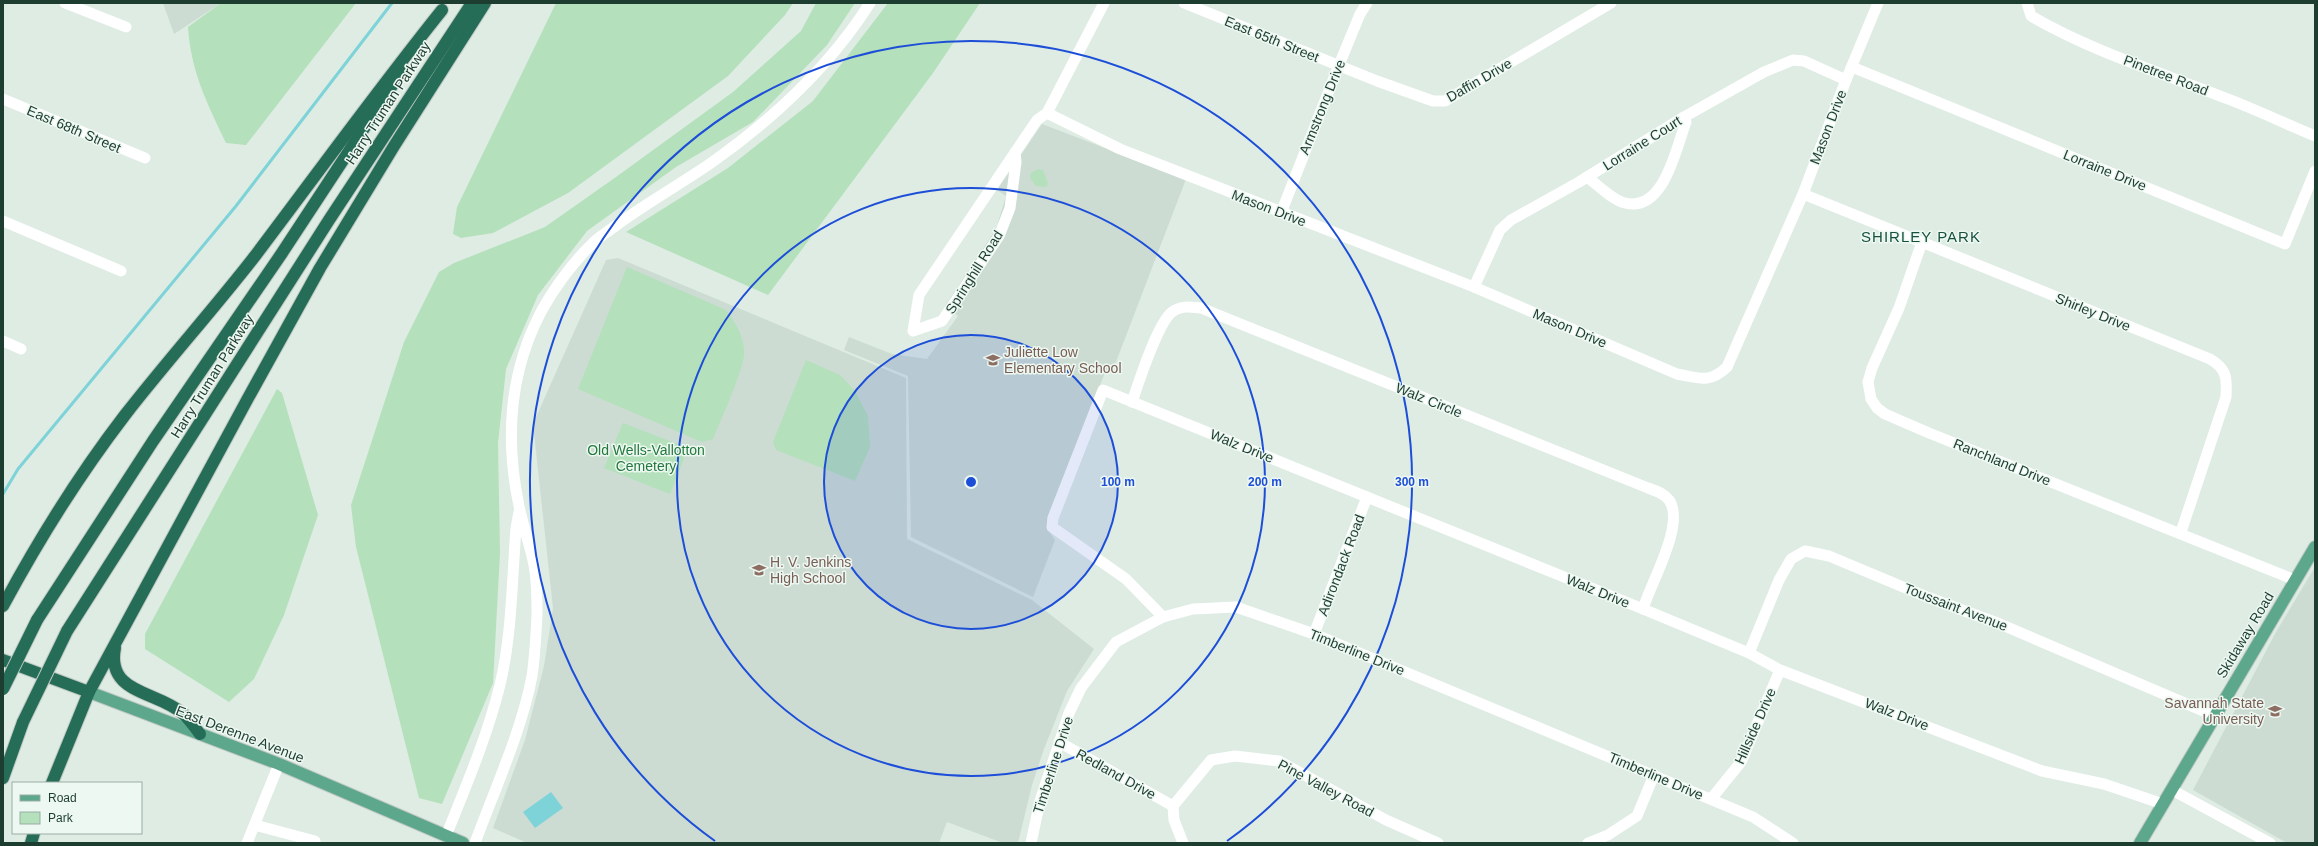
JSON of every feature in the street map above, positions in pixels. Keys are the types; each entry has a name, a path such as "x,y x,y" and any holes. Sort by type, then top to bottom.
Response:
{"highway":[{"name":"Harry Truman Parkway","path":"3,778 23,722 67,631 329,220 472,3"},
{"path":"52,782 89,692 320,268 394,146 485,3"},
{"name":"Harry Truman Parkway","path":"3,689 37,620 153,441 282,253 444,7"},
{"path":"3,606 36,544 75,484 121,421 254,257 382,86 444,7"},
{"path":"117,642 114,662 122,680 132,688 182,712 200,734"},
{"name":"East Derenne Avenue","path":"3,660 89,692"}],"main road":[{"name":"Skidaway Road","path":"2140,843 2315,547"},
{"name":"East Derenne Avenue","path":"89,692 279,764 463,843"}],"street":[{"path":"65,3 126,28"},
{"path":"475,843 520,718 532,676 537,615 535,567 519,509 511,463 512,424 516,381 530,336 563,277 591,244 625,219 712,162 768,118 824,65 854,28 870,3"},
{"name":"Springhill Road","path":"1015,152 1016,162 1010,208 999,236 942,321 913,331 919,295 1015,152 1037,120 1047,113 1104,3"},
{"name":"East 65th Street","path":"1184,3 1339,65"},
{"name":"Armstrong Drive","path":"1280,213 1360,14 1367,3"},
{"name":"Daffin Drive","path":"1339,65 1433,101 1445,101 1612,3"},
{"name":"Mason Drive","path":"1047,113 1120,149 1280,213 1474,287 1677,374 1703,379 1716,377 1727,367 1803,194 1846,80 1878,3"},
{"name":"Pinetree Road","path":"2027,3 2031,16 2056,31 2170,78 2228,99 2315,136"},
{"name":"Lorraine Court","path":"1474,287 1500,230 1511,220 1587,177 1684,117 1764,72 1793,60 1804,62 1846,80"},
{"name":"Lorraine Drive","path":"1852,66 2284,244 2315,171"},
{"name":"East 68th Street","path":"3,99 145,158"},
{"path":"1587,177 1625,203 1644,202 1651,198 1659,190 1665,179 1686,122 1684,117"},
{"name":"Shirley Drive","path":"1803,194 2210,359 2221,366 2227,381 2226,397 2180,532"},
{"path":"3,221 121,271"},
{"name":"Ranchland Drive","path":"1922,242 1899,308 1872,368 1868,382 1871,399 1877,408 1885,414 1930,433 2180,532 2295,580"},
{"name":"Walz Circle","path":"1132,402 1162,323 1172,312 1185,306 1201,308 1641,485 1662,494 1669,500 1673,517 1672,530 1662,562 1643,609"},
{"path":"3,341 21,349"},
{"name":"Walz Drive","path":"1163,617 1126,579 1097,557 1066,539 1052,527 1053,518 1076,456 1103,390 1643,609 1749,653 1780,670 2042,771 2104,784 2163,804"},
{"name":"Adirondack Road","path":"1314,634 1367,497"},
{"path":"446,836 486,736 500,684 508,638 516,528 519,509"},
{"name":"Toussaint Avenue","path":"1749,653 1779,580 1791,559 1805,551 1829,556 1927,597 2000,624 2215,716"},
{"name":"Timberline Drive","path":"1031,843 1040,801 1059,742 1081,688 1116,642 1163,617 1192,609 1236,607 1314,634 1754,816 1793,843"},
{"name":"Hillside Drive","path":"1711,799 1741,762 1780,670"},
{"name":"Redland Drive","path":"1059,742 1174,806"},
{"name":"Pine Valley Road","path":"1174,806 1211,760 1235,756 1279,761 1386,820 1438,843"},
{"path":"247,843 279,764"},
{"path":"1588,843 1608,835 1637,816 1654,775"},
{"path":"2172,790 2270,843"},
{"path":"1174,806 1174,820 1183,843"},
{"path":"255,825 315,841"}],"shaded area":[{"path":"163,3 221,3 174,34"},
{"name":"Juliette Low Elementary School","path":"1042,124 1186,179 1116,362 1104,375 1047,518 1049,531 1055,540 1033,597 911,537 908,376 844,350 849,337 892,354 927,359 958,316 945,306 996,229 1006,196 997,190"},
{"name":"H. V. Jenkins High School","path":"618,258 906,378 907,539 1032,600 1094,649 1067,691 1044,749 1032,785 1018,843 1003,843 947,822 939,843 527,843 493,828 525,740 544,666 553,608 533,424 606,260"},
{"name":"Savannah State University","path":"2315,567 2315,843 2287,843 2193,790 2276,632"}],"green space":[{"path":"221,3 356,3 246,145 226,143 201,87 196,73 190,43 188,27"},
{"path":"556,3 793,3 785,15 728,76 568,193 493,233 461,238 453,234 457,207"},
{"path":"816,3 855,3 827,45 753,122 676,167 587,231 538,295 506,369 498,443 500,553 493,683 442,804 419,798 356,547 351,505 404,342 439,272 454,263 545,227 616,177 733,92 801,31"},
{"path":"888,3 980,3 933,73 768,295 626,232 728,168 813,101"},
{"path":"1038,169 1043,170 1048,184 1046,187 1036,186 1030,178 1031,173"},
{"path":"627,267 726,310 739,331 743,343 744,355 735,385 713,439 702,442 578,389"},
{"path":"806,360 840,375 855,391 868,416 870,447 855,481 776,450 773,442"},
{"path":"277,389 282,393 318,515 284,615 254,679 229,702 145,649 145,634"},
{"name":"Old Wells-Vallotton Cemetery","path":"623,423 688,448 670,494 604,468"}],"water":[{"path":"551,792 563,808 535,828 523,812"}],"waterway":[{"path":"3,494 18,469 236,206 392,3"}],"place":[{"name":"Juliette Low Elementary School","path":"993,360"},
{"name":"H. V. Jenkins High School","path":"759,570"},
{"name":"Savannah State University","path":"2275,711"}],"district":[{"name":"SHIRLEY PARK","path":"1921,237"}]}
